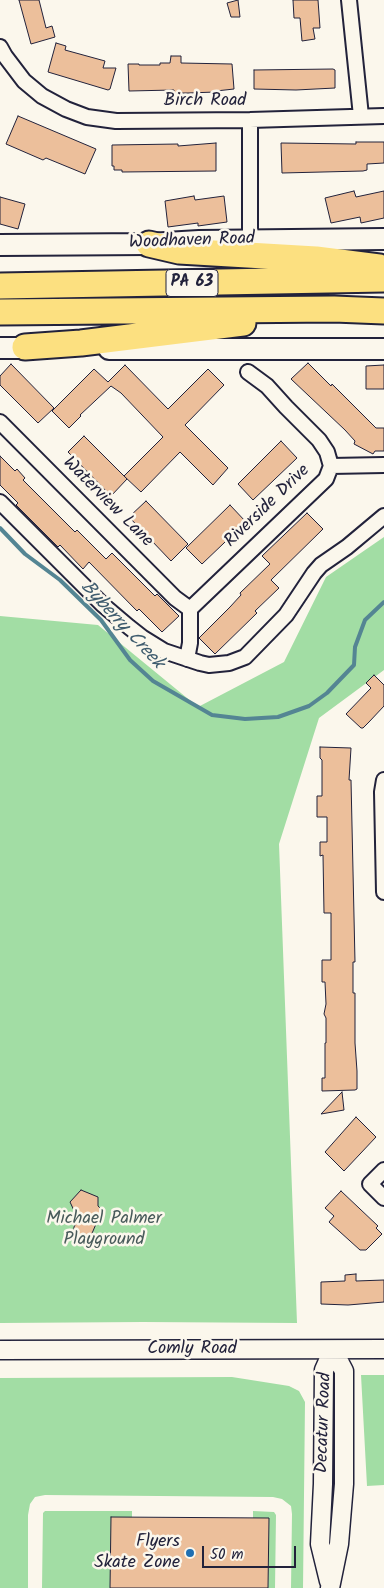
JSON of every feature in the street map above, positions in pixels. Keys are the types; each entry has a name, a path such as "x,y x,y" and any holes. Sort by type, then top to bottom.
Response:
{"highway":[{"path":"149,244 179,251 316,259 384,268"},
{"name":"PA 63","path":"0,286 384,279"},
{"path":"25,347 81,343 216,327 334,309"},
{"name":"PA 63","path":"0,312 334,309 384,311"}],"main road":[{"name":"Woodhaven Road","path":"0,245 384,239"},
{"path":"0,348 384,349"}],"street":[{"path":"349,0 361,116"},
{"name":"Birch Road","path":"0,47 24,80 42,96 87,117 116,120 250,120 384,116"},
{"path":"250,120 250,240"},
{"path":"244,349 248,372 267,386 319,440 327,452 332,466"},
{"name":"Waterview Lane","path":"0,422 169,592 190,609"},
{"name":"Riverside Drive","path":"190,609 326,479 332,466 384,465"},
{"path":"0,502 103,605 129,627 164,651 200,663 219,664 238,661 245,657 286,615 321,565 347,547 384,516"},
{"path":"187,659 190,643 190,609"},
{"path":"384,780 382,792 384,892"},
{"path":"384,1170 370,1184 384,1198"},
{"name":"Comly Road","path":"0,1350 384,1349"},
{"name":"Decatur Road","path":"330,1585 320,1544 323,1484 324,1370 333,1350"}],"green space":[{"name":"Michael Palmer Playground","path":"384,537 384,670 319,718 279,844 297,1323 0,1323 0,616 98,625 198,707 284,662 326,577"},
{"path":"361,1375 384,1375 384,1485 367,1486"},
{"path":"232,1377 289,1386 299,1391 305,1402 303,1588 291,1588 292,1514 291,1506 282,1499 273,1497 45,1495 35,1497 30,1504 28,1515 28,1588 0,1588 0,1378"},
{"path":"45,1511 132,1511 132,1517 110,1588 42,1588 43,1513"},
{"path":"253,1511 274,1512 276,1515 275,1588 268,1588 269,1519 253,1518"}],"building":[{"path":"19,0 39,0 46,28 52,26 55,37 31,44"},
{"path":"238,0 240,17 231,17 227,3"},
{"path":"293,0 318,0 320,28 313,28 315,39 302,41 300,18 294,18"},
{"path":"56,43 66,46 65,50 105,61 103,68 116,68 110,89 48,72"},
{"path":"171,56 181,56 181,63 232,64 234,89 188,93 174,93 174,90 129,91 128,64 160,65 160,63 170,63"},
{"path":"333,69 335,70 335,88 296,90 254,89 254,70"},
{"path":"18,116 96,149 85,174 46,158 43,160 6,144"},
{"path":"356,142 384,142 384,163 367,164 367,170 363,171 282,173 281,143 356,144"},
{"path":"216,143 216,171 122,172 122,170 114,170 114,166 112,166 112,145 178,144 178,146"},
{"path":"354,191 356,197 384,191 384,218 361,223 360,217 331,223 325,198"},
{"path":"194,196 195,200 224,196 227,222 198,226 198,223 168,227 165,201"},
{"path":"0,197 25,204 18,229 0,224"},
{"path":"308,363 376,428 384,428 384,451 375,451 373,454 354,444 355,441 345,430 291,379"},
{"path":"11,364 54,408 38,423 0,385 0,376"},
{"path":"125,365 168,409 208,369 224,385 185,425 228,468 213,485 180,452 141,492 124,476 163,437 121,393 111,386 69,428 52,411 94,369 108,382"},
{"path":"384,365 384,389 366,389 366,366"},
{"path":"84,436 127,479 111,496 68,452"},
{"path":"281,441 297,458 253,500 238,484"},
{"path":"0,456 15,471 17,469 25,478 23,480 75,532 77,530 106,559 112,553 155,596 157,594 179,616 162,632 139,609 137,611 89,562 83,569 60,545 58,547 16,505 18,503 0,485"},
{"path":"146,501 188,544 171,561 129,517"},
{"path":"230,505 246,522 202,564 186,548"},
{"path":"307,513 323,529 271,580 279,588 255,611 257,613 215,654 199,638 241,595 240,593 270,564 262,556"},
{"path":"374,675 384,685 384,706 361,728 346,714 371,688 366,683"},
{"path":"320,747 351,748 349,780 351,780 355,962 353,962 353,993 355,993 357,1089 355,1090 322,1091 322,1078 325,1078 326,1018 324,1014 326,1004 325,982 322,982 322,960 331,960 331,913 324,913 323,855 320,856 320,842 327,842 327,817 317,817 317,796 322,796"},
{"path":"342,1092 344,1110 321,1114"},
{"path":"356,1117 376,1137 344,1171 325,1152"},
{"path":"81,1190 98,1197 98,1206 102,1210 90,1238 80,1241 73,1238 74,1227 78,1219 70,1202"},
{"path":"341,1191 378,1226 376,1228 382,1234 366,1250 360,1250 329,1222 334,1216 325,1208"},
{"path":"356,1274 356,1281 384,1280 384,1302 348,1305 321,1304 321,1282 345,1281 345,1275"},
{"name":"Flyers Skate Zone","path":"111,1517 269,1518 268,1588 110,1588"}],"waterway":[{"name":"Byberry Creek","path":"0,528 25,554 60,580 101,620 130,660 153,681 212,715 245,719 278,717 309,706 327,693 354,665 355,647 365,620 384,602"}],"place":[{"name":"Flyers Skate Zone","path":"190,1553"}]}
